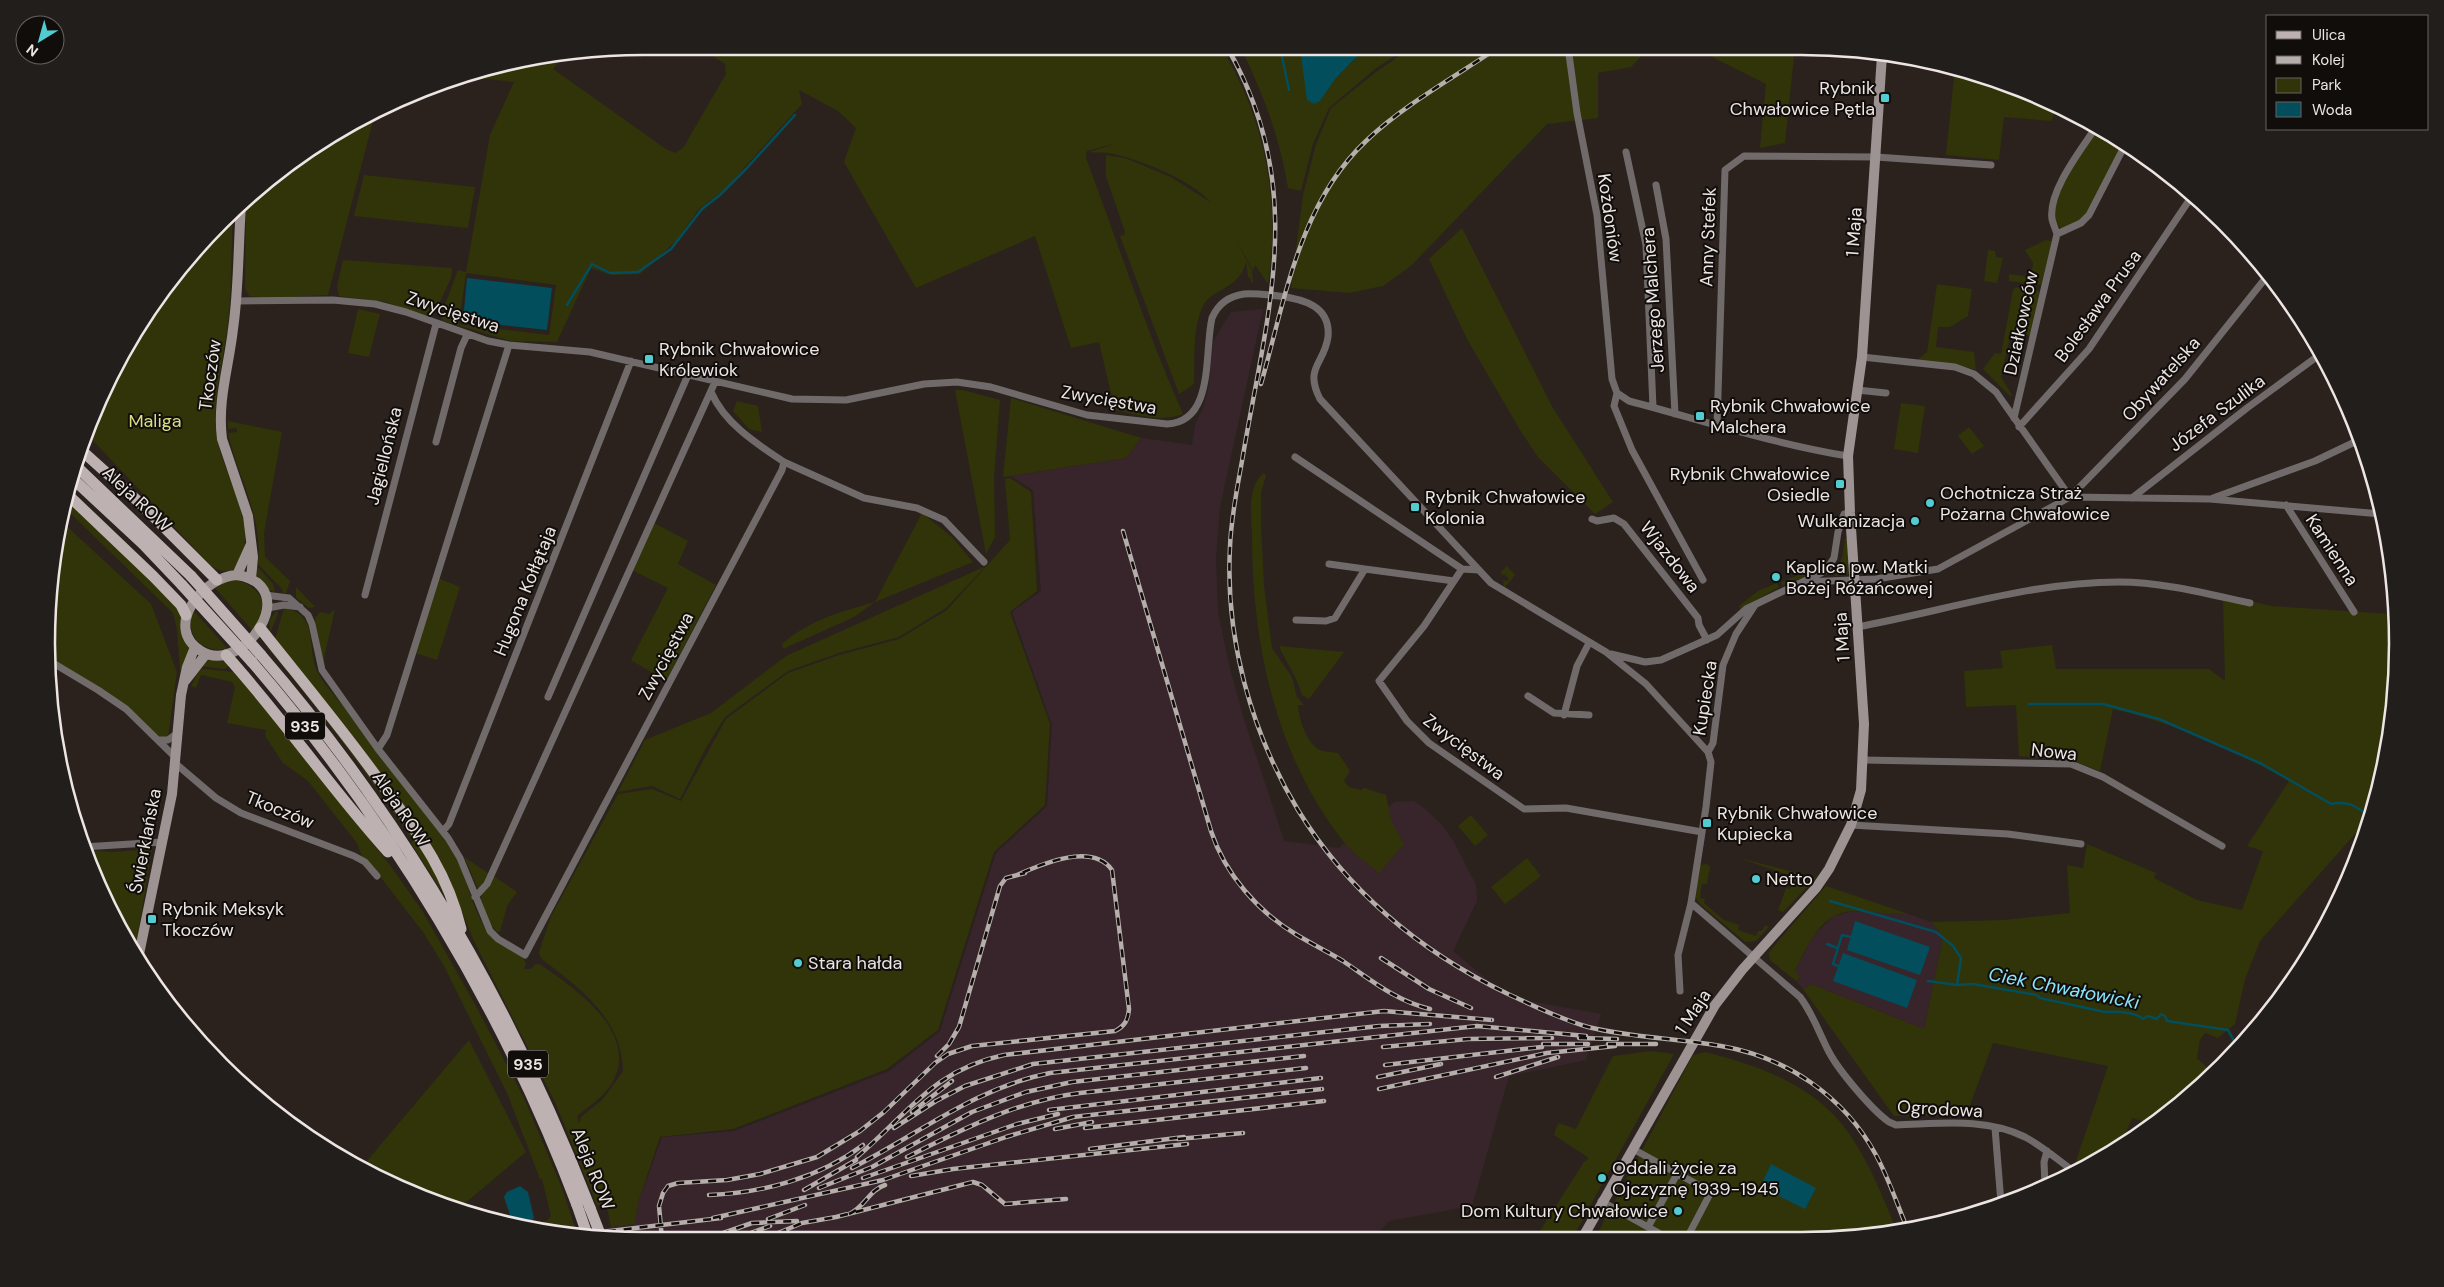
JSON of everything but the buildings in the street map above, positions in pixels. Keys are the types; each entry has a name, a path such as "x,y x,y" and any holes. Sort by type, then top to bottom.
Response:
{"main road":[{"name":"1 Maja","path":"1585,1232 1700,1029 1720,998 1753,957 1816,888 1837,856 1851,825 1861,790 1864,724 1848,456 1862,357 1882,61"},
{"name":"Tkoczów","path":"241,214 236,302 220,403 220,427 222,439 248,516 254,556 251,579"},
{"path":"86,454 217,580"},
{"name":"Aleja ROW","path":"81,471 187,580 321,727 363,784 422,871 464,941 530,1067 599,1230"},
{"name":"Aleja ROW","path":"77,483 187,580"},
{"path":"73,500 181,604 186,615 186,630 195,646 206,654 226,655 238,649 260,628 265,621 268,608 265,595 251,579 237,575 217,580 194,601 186,615"},
{"name":"Tkoczów","path":"237,575 251,543"},
{"path":"260,628 342,729 431,852 441,869 456,905 464,941"},
{"path":"175,760 179,702 187,667 195,646"},
{"path":"185,681 206,654"},
{"path":"226,655 264,699 363,824 412,878"},
{"name":"Aleja ROW","path":"257,658 412,878 453,945 504,1041 541,1118 585,1229"},
{"name":"Świerklańska","path":"140,948 163,842 175,760"}],"street":[{"name":"Kożdoniów","path":"1569,55 1578,121 1597,215 1612,379 1617,393"},
{"name":"Działkowców","path":"2014,418 2058,234 2052,220 2052,208 2063,176 2092,133"},
{"path":"2058,234 2081,223 2089,215 2122,151"},
{"name":"Jerzego Malchera","path":"1626,152 1646,245 1653,407"},
{"name":"Anny Stefek","path":"1717,426 1725,170 1744,156 1876,157 1991,165"},
{"name":"Jerzego Malchera","path":"1656,185 1666,240 1675,414"},
{"name":"Bolesława Prusa","path":"2019,426 2089,349 2189,201"},
{"name":"Obywatelska","path":"2070,497 2185,379 2264,281"},
{"name":"Zwycięstwa","path":"236,302 352,301 394,309 467,335 509,345 582,351 631,361 777,397 822,401 874,396 933,383 968,382 1087,415 1131,422 1173,424 1192,415 1201,402 1211,322 1222,304 1233,296 1256,293 1303,299 1319,310 1327,327 1327,343 1314,369 1316,391 1320,399 1491,583 1606,652 1646,684 1708,752"},
{"name":"Jagiellońska","path":"365,595 418,384 436,324"},
{"path":"436,442 461,348 467,335"},
{"path":"378,749 387,735 509,345"},
{"path":"1862,357 1955,367 1974,374 1996,392 2070,497"},
{"name":"Józefa Szulika","path":"2131,498 2315,358"},
{"name":"Hugona Kołłątaja","path":"443,830 448,824 519,649 631,361"},
{"path":"548,697 688,375"},
{"path":"265,595 290,598 301,608 312,624 322,670 378,749 443,830 460,858 475,897 487,884 715,382"},
{"path":"1857,390 1886,393"},
{"path":"711,392 721,409 739,430 784,462 864,498 918,508 944,520 984,562"},
{"path":"1703,580 1632,450 1614,406 1617,393 1625,399 1717,426 1817,451 1848,456"},
{"path":"2210,499 2315,461 2353,442"},
{"path":"1295,457 1462,569 1479,570"},
{"name":"Zwycięstwa","path":"475,897 490,931 498,939 525,955 784,462"},
{"path":"1804,582 1876,579 1938,570 2070,497 2210,499 2374,513"},
{"name":"Kamienna","path":"2286,505 2354,612"},
{"path":"1606,652 1638,661 1652,662 1722,632 1746,609 1782,590 1804,582 1826,569 1834,558 1838,532 1844,514 1850,513"},
{"name":"Wjazdowa","path":"1592,519 1597,521 1614,518 1624,524 1698,618 1699,626 1707,640"},
{"path":"1329,564 1454,581"},
{"path":"1296,620 1326,622 1335,618 1365,569"},
{"name":"Zwycięstwa","path":"1462,569 1424,626 1379,681 1407,721 1429,743 1524,809 1566,808 1702,832"},
{"path":"1826,569 1827,576 1833,580"},
{"path":"1858,627 2055,585 2121,582 2183,589 2250,603"},
{"name":"Kupiecka","path":"1680,991 1678,956 1691,903 1702,832 1710,772 1708,752 1713,743 1723,665 1736,634 1755,604"},
{"path":"268,608 284,605 301,608"},
{"path":"1564,715 1577,666 1589,643"},
{"name":"Tkoczów","path":"56,665 126,709 158,740 188,775 216,798 241,813 354,856 365,862 377,876"},
{"path":"1528,696 1554,713 1590,715"},
{"path":"158,740 168,740 176,734"},
{"name":"Nowa","path":"1863,760 2071,764 2103,777 2222,846"},
{"path":"173,784 188,775"},
{"path":"1851,825 2008,834 2081,844"},
{"path":"91,846 153,841 163,842"},
{"path":"1691,903 1753,957"},
{"name":"Ogrodowa","path":"1753,957 1800,997 1811,1013 1828,1050 1842,1071 1886,1120 1896,1125 1949,1122 1995,1128 2018,1134 2068,1167"},
{"name":"Ogrodowa","path":"1995,1128 2001,1197"},
{"path":"1633,1149 1711,1192 1690,1232"},
{"path":"2045,1178 2046,1151"},
{"path":"1648,1227 1677,1174"},
{"path":"1601,1201 1657,1232"}],"shaded area":[{"path":"1263,309 1220,507 1216,558 1218,612 1229,665 1243,716 1284,841 1339,848 1394,802 1414,801 1424,808 1442,825 1454,842 1476,885 1477,901 1453,951 1508,997 1601,1014 1586,1060 1509,1076 1472,1206 1389,1221 1379,1232 644,1232 591,1229 635,1224 638,1203 662,1137 734,1131 889,1071 940,1031 996,853 1047,806 1052,725 1012,612 1041,591 1033,490 1011,476 1126,458 1141,438 1192,445 1195,425 1204,406 1209,384 1213,342 1231,312"},
{"path":"1854,911 1906,913 1931,922 1939,931 1942,942 1924,1029 1811,984 1803,989 1796,981 1801,977 1795,971 1813,936 1834,916"}],"green space":[{"path":"711,55 1225,55 1249,103 1266,161 1272,222 1272,253 1268,284 1255,265 1253,271 1235,237 1252,271 1253,282 1251,283 1251,279 1248,277 1246,262 1238,278 1213,295 1203,306 1197,324 1194,384 1179,394 1120,236 1125,235 1124,229 1106,176 1106,155 1125,158 1171,177 1210,202 1191,186 1163,171 1119,155 1089,152 1117,143 1087,151 1086,158 1157,351 1183,414 1158,418 1115,410 1099,342 1071,348 1035,236 916,288 844,162 856,128 838,111 799,90 802,104 724,190 699,209 676,241 640,274 611,275 591,268 557,342 511,341 443,321 441,315 458,270 466,272 490,135 514,82 480,78 529,66 559,61 553,69 666,149 675,153 683,148 726,74 725,64","holes":["466,273 556,285 549,335 459,324"]},
{"path":"1244,55 1396,55 1375,69 1329,108 1313,144 1301,191 1288,188 1285,169 1270,116"},
{"path":"1400,55 1642,55 1631,67 1598,73 1598,118 1547,124 1412,265 1383,286 1349,293 1291,288 1303,195 1316,144 1331,108"},
{"path":"1708,55 1794,55 1785,143 1760,148 1766,84"},
{"path":"1954,75 1990,86 2055,113 2051,121 2004,117 1999,160 1946,155"},
{"path":"373,121 328,295 271,298 249,296 245,288 246,209 285,177 317,154"},
{"path":"2093,133 2120,150 2086,217 2063,230 2055,218 2056,203 2071,169"},
{"path":"364,175 475,187 468,228 354,216"},
{"name":"Maliga","path":"233,222 229,313 217,391 216,422 221,453 239,502 245,535 243,552 237,568 229,571 219,570 209,564 92,439 116,383 154,317 201,255"},
{"path":"1462,228 1553,408 1613,502 1595,514 1538,457 1520,430 1467,339 1429,259"},
{"path":"2046,240 2052,241 2041,285 2009,281 2009,274 2031,277 2033,263 2025,250"},
{"path":"1988,250 1995,251 1996,257 2003,258 1997,283 1984,281"},
{"path":"343,260 452,268 451,278 434,315 426,315 385,302 339,296 337,286"},
{"path":"1937,284 1972,289 1968,316 1950,327 1938,327 1936,347 1974,352 1976,370 1956,364 1917,360 1927,352"},
{"path":"2016,287 2040,291 2030,336 2011,332 2001,377 2012,395 2010,396 1983,369 1995,353 2001,354 2013,290"},
{"path":"358,309 380,314 369,357 348,353"},
{"path":"955,390 963,390 1000,400 994,477 995,537 986,554"},
{"path":"1011,398 1141,438 1126,458 1003,477"},
{"path":"737,401 758,406 762,432 749,429 733,411"},
{"path":"1901,403 1925,406 1918,453 1894,449"},
{"path":"228,421 282,432 264,533 265,557 290,581 286,593 283,593 282,589 258,564 259,547 254,515 228,433 237,432 237,428 228,429"},
{"path":"1969,427 1984,446 1972,454 1958,436"},
{"path":"1264,473 1266,476 1261,492 1261,523 1264,586 1272,648 1292,677 1297,697 1304,705 1298,705 1304,729 1310,741 1320,750 1338,753 1350,771 1344,781 1349,787 1361,790 1364,788 1386,795 1391,820 1404,844 1379,873 1344,842 1318,804 1299,769 1284,732 1272,694 1263,656 1253,577 1251,503 1252,494 1258,479"},
{"path":"1010,478 1031,492 1037,591 1010,612 1050,724 1045,805 994,852 938,1030 887,1069 733,1129 660,1137 638,1203 635,1224 611,1227 607,1208 603,1208 603,1204 597,1206 555,1102 474,941 440,859 275,639 284,608 295,611 303,617 310,633 318,673 353,718 381,759 409,790 433,821 459,864 478,915 492,937 502,946 512,949 522,957 526,963 524,969 530,969 536,964 541,965 571,987 601,1015 612,1031 618,1048 618,1066 608,1089 577,1116 579,1123 582,1116 603,1099 623,1071 621,1052 615,1036 607,1021 597,1007 585,994 543,960 539,954 551,916 618,794 652,789 681,801 726,719 788,673 839,655 899,639 947,610 1010,540 1005,479"},
{"path":"72,504 180,610 190,648 183,669 180,669 177,629 173,613 70,513"},
{"path":"922,513 952,537 973,562 875,602"},
{"path":"654,523 688,541 678,564 716,585 666,681 631,660 668,588 632,570"},
{"path":"67,526 151,604 177,672 167,744 104,694 56,665 56,605"},
{"path":"1845,538 1847,539 1849,574 1835,576 1834,572 1842,558"},
{"path":"1826,561 1829,561 1822,569 1782,586 1781,582 1823,565"},
{"path":"255,564 273,584 275,592 260,582"},
{"path":"986,566 946,608 899,637 839,653 788,671 725,717 706,748 680,799 652,786 618,792 645,740 711,713 786,656"},
{"path":"1507,566 1515,575 1504,588 1503,579 1506,582 1509,579 1504,574 1502,576 1501,572"},
{"path":"438,578 460,587 437,660 415,653"},
{"path":"237,580 253,588 261,600 261,614 252,630 215,588 225,582"},
{"path":"1777,583 1779,587 1740,609 1739,606 1758,591"},
{"path":"296,587 315,607 309,608 296,598"},
{"path":"2223,600 2250,601 2272,606 2388,614 2388,682 2384,720 2378,758 2359,829 2260,941 2245,979 2235,1024 2218,1038 2205,1033 2200,1040 2197,1058 2208,1068 2189,1086 2143,1121 2132,1118 2126,1134 2075,1163 2108,1066 1993,1043 1966,1116 1894,1116 1803,989 1811,984 1924,1029 1942,942 1939,931 1931,922 2004,920 2070,913 2067,865 2083,868 2087,844 2156,873 2154,878 2197,900 2242,910 2263,851 2247,846 2289,781 2226,748 2158,722 2113,709 2100,771 2073,761 2019,756 2016,705 1966,707 1964,671 2003,668 2000,651 2052,645 2056,669 2209,669 2225,681"},
{"path":"875,602 854,617 783,649 782,644 814,623 837,613"},
{"path":"335,609 323,663 315,618 320,612 329,614"},
{"path":"193,610 228,649 211,649 198,641 193,635 191,627"},
{"path":"277,610 278,614 270,633 269,621"},
{"path":"269,644 310,693 423,846 451,906 411,843 413,841 379,791 343,742 267,647"},
{"path":"1279,646 1344,652 1309,699 1302,695"},
{"path":"208,659 219,659 230,665 225,669 199,666"},
{"path":"203,669 235,672 390,865 423,912 477,1008 524,1098 562,1188 575,1227 544,1223 551,1216 542,1179 540,1179 507,1093 444,966 423,932 372,866 362,857 357,843 308,781 283,763 265,736 266,730 227,723 235,687 232,682 201,675 196,688 191,686 198,671"},
{"path":"1471,815 1488,835 1475,846 1458,826"},
{"path":"152,849 136,942 116,904 93,850 114,852"},
{"path":"464,857 488,873 483,885 478,889"},
{"path":"1736,857 1816,878 1783,912 1778,910 1786,888 1790,889 1794,877"},
{"path":"1527,858 1541,876 1505,904 1491,887"},
{"path":"1707,864 1710,867 1707,884 1702,884 1700,898 1705,899 1704,903 1724,920 1739,925 1738,930 1756,936 1758,931 1761,931 1766,925 1769,927 1756,941 1745,942 1699,903 1696,898 1698,869 1699,865"},
{"path":"492,875 517,892 507,906 500,932 496,931 488,920 481,902 482,895"},
{"path":"1826,886 1906,913 1893,914 1855,911 1833,917 1817,931 1805,951 1795,971 1801,977 1796,981 1770,960 1769,952"},
{"path":"469,1040 526,1152 464,1204 418,1187 366,1162"},
{"path":"1652,1051 1674,1054 1576,1232 1539,1232 1584,1162 1589,1158 1554,1135 1558,1123 1576,1129 1613,1056"},
{"path":"1705,1052 1769,1072 1808,1093 1825,1107 1841,1123 1854,1141 1877,1185 1894,1224 1839,1231 1598,1232 1693,1055"}],"water":[{"path":"1358,55 1336,78 1320,101 1314,104 1307,100 1301,56"},
{"path":"467,278 552,288 547,330 463,321"},
{"path":"1855,921 1930,947 1920,975 1847,950"},
{"path":"1843,953 1917,980 1907,1008 1833,981"},
{"path":"1771,1164 1816,1188 1805,1209 1760,1187"},
{"path":"520,1186 528,1192 534,1218 532,1221 511,1217 504,1197 507,1192"}],"waterway":[{"path":"1282,55 1289,90"},
{"path":"567,305 592,264 610,273 638,272 671,249 702,209 720,195 746,169 795,115"},
{"path":"2029,704 2103,704 2159,719 2262,764 2331,804 2342,803 2352,805 2364,812"},
{"path":"1830,901 1936,932 1953,946 1961,958 1957,985"},
{"path":"1838,966 1833,964 1842,935 1851,937"},
{"path":"1827,944 1837,948"},
{"name":"Ciek Chwałowicki","path":"1928,981 1957,985 1973,984 2037,995 2040,998 2105,1012 2131,1013 2143,1019 2148,1016 2157,1019 2161,1014 2165,1016 2167,1021 2228,1030 2234,1041"}],"railway":[{"path":"1231,55 1252,99 1267,151 1274,201 1275,251 1262,353 1236,493 1232,525 1230,547 1232,616 1244,683 1255,717 1281,780 1298,810 1340,868 1364,894 1390,917 1446,959 1508,994 1537,1008 1588,1027 1605,1031 1704,1043 1745,1051 1768,1059 1811,1082 1830,1097 1863,1134 1881,1164 1905,1223"},
{"path":"1261,384 1297,255 1310,223 1325,194 1343,166 1380,128 1487,55"},
{"path":"1123,531 1211,831 1217,847 1234,877 1256,903 1283,926 1343,961 1395,995 1430,1009"},
{"path":"661,1232 659,1206 663,1193 668,1186 678,1183 727,1180 760,1174 817,1157 860,1131 884,1112 935,1063 948,1054 972,1046 1115,1031 1124,1025 1129,1009 1112,870 1103,862 1092,857 1080,856 1053,861 1017,875"},
{"path":"937,1056 949,1044 959,1027 1000,886 1006,878 1025,873"},
{"path":"1381,958 1429,989 1471,1008"},
{"path":"857,1157 923,1095 940,1082 958,1071 979,1062 1004,1055 1384,1011 1492,1020"},
{"path":"894,1128 936,1101 965,1086 1033,1064 1379,1026 1430,1024"},
{"path":"852,1168 948,1113 997,1089 1050,1073 1477,1026 1586,1036"},
{"path":"1383,1047 1468,1039 1552,1038"},
{"path":"1579,1038 1617,1039"},
{"path":"1543,1044 1588,1044"},
{"path":"1608,1044 1656,1044"},
{"path":"1379,1089 1547,1053 1615,1046"},
{"path":"1385,1065 1542,1047"},
{"path":"819,1188 872,1167 972,1112 1026,1092 1072,1082 1304,1056"},
{"path":"1496,1077 1558,1057"},
{"path":"1378,1077 1441,1064"},
{"path":"907,1157 949,1136 1012,1109 1034,1102 1080,1093 1306,1068"},
{"path":"1049,1110 1321,1078"},
{"path":"912,1112 952,1081"},
{"path":"713,1218 883,1180 1006,1137 1073,1117 1322,1089"},
{"path":"1085,1128 1324,1101"},
{"path":"863,1178 1017,1124 1058,1114"},
{"path":"1055,1129 1092,1122"},
{"path":"1178,1139 1243,1133"},
{"path":"1090,1149 1184,1137"},
{"path":"911,1176 953,1169 1187,1144"},
{"path":"709,1195 750,1191 790,1182 846,1157 863,1145"},
{"path":"804,1190 856,1160"},
{"path":"781,1232 802,1223 836,1217 973,1182 982,1185 1005,1204 1066,1199"},
{"path":"849,1214 875,1191 885,1185"},
{"path":"768,1219 805,1205"},
{"path":"609,1231 721,1218"},
{"path":"726,1232 752,1223 797,1221"},
{"path":"753,1232 770,1226"}],"place":[{"name":"Rybnik Chwałowice Pętla","path":"1885,98"},
{"name":"Rybnik Chwałowice Królewiok","path":"649,359"},
{"name":"Rybnik Chwałowice Malchera","path":"1700,416"},
{"name":"Rybnik Chwałowice Osiedle","path":"1840,484"},
{"name":"Ochotnicza Straż Pożarna Chwałowice","path":"1930,503"},
{"name":"Rybnik Chwałowice Kolonia","path":"1415,507"},
{"name":"Wulkanizacja","path":"1915,521"},
{"name":"Kaplica pw. Matki Bożej Różańcowej","path":"1776,577"},
{"name":"Rybnik Chwałowice Kupiecka","path":"1707,823"},
{"name":"Netto","path":"1756,879"},
{"name":"Rybnik Meksyk Tkoczów","path":"152,919"},
{"name":"Stara hałda","path":"798,963"},
{"name":"Oddali życie za Ojczyznę 1939-1945","path":"1602,1178"},
{"name":"Dom Kultury Chwałowice","path":"1678,1211"}]}
